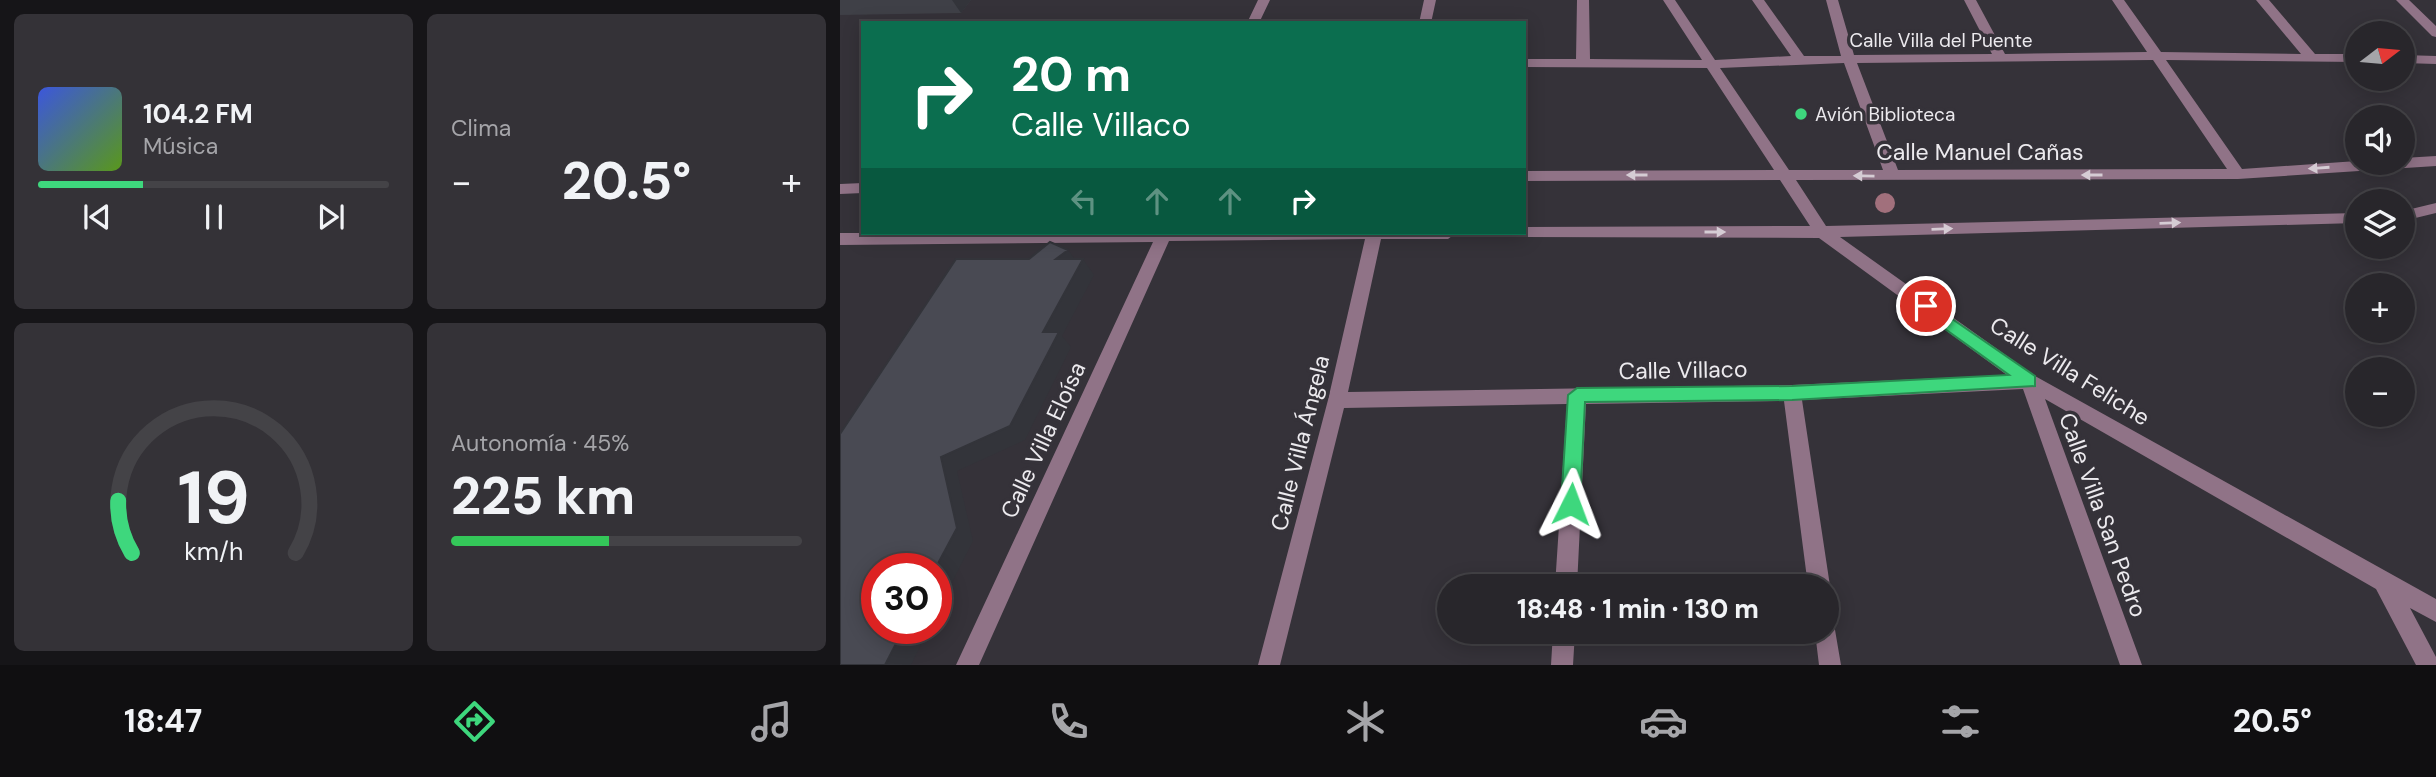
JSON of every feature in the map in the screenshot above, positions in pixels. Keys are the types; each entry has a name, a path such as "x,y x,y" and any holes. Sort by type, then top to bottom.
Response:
{"street":[{"path":"1254,21 1264,0"},
{"path":"1425,21 1430,0"},
{"path":"1583,0 1583,62"},
{"name":"Calle Villa Feliche","path":"1669,0 1822,232 2029,381 2436,611"},
{"path":"1758,0 1800,60"},
{"path":"1832,0 1849,60 1892,176"},
{"path":"1970,0 2001,59"},
{"path":"2118,0 2238,174"},
{"path":"2262,0 2311,57"},
{"path":"2402,0 2436,33"},
{"name":"Calle Villa del Puente","path":"1526,63 1710,64 1800,60 2155,56 2345,58"},
{"path":"2415,59 2436,60"},
{"name":"Calle Manuel Cañas","path":"1526,176 2238,174 2436,161"},
{"path":"840,189 861,188"},
{"path":"2415,213 2436,208"},
{"path":"2415,216 2436,217"},
{"path":"1526,233 1822,232 2345,218"},
{"path":"840,239 1164,235"},
{"name":"Calle Villa Eloísa","path":"967,665 1164,235"},
{"name":"Calle Villa Ángela","path":"1269,665 1337,400 1374,235"},
{"name":"Calle Villaco","path":"1337,400 1792,393 2029,381"},
{"name":"Calle Villa San Pedro","path":"2029,381 2131,665"},
{"path":"1792,393 1817,574"},
{"path":"1567,574 1577,395"},
{"path":"2385,582 2428,665"},
{"path":"1562,665 1563,644"},
{"path":"1827,644 1830,665"}],"building":[{"path":"1050,242 1068,250 1056,259 1083,259 1043,332 1059,332 1010,426 941,457 957,528 944,553 861,553 861,644 896,644 885,665 840,665 840,434 956,259 1029,259"}],"place":[{"name":"Avión Biblioteca","path":"1801,114"}],"route":[{"path":"1571,504 1577,395 1792,393 2029,381 1926,306"}]}
